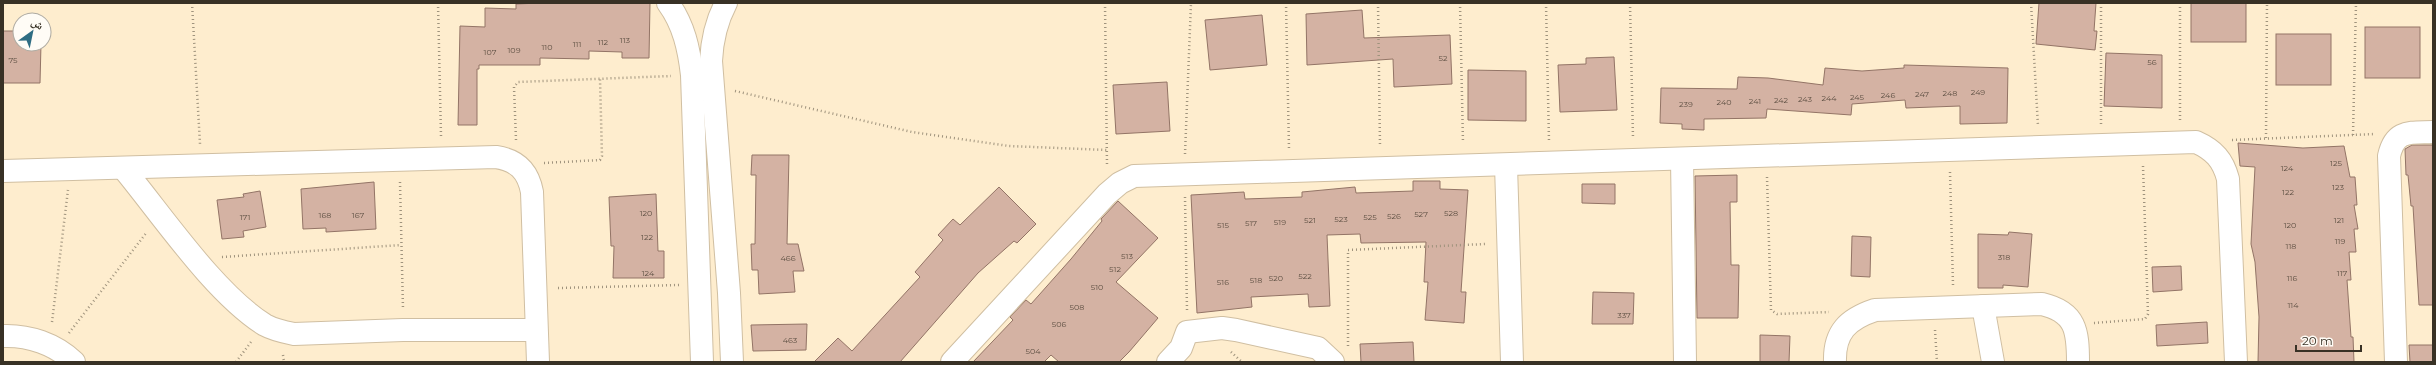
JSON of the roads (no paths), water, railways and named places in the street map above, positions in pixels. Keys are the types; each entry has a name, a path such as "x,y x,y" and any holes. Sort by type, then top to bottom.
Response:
{"street":[{"path":"668,3 681,26 687,42 692,75 702,362"},
{"path":"726,3 717,21 712,40 713,85 729,293 732,362"},
{"path":"2396,362 2389,156 2394,142 2406,133 2433,132"},
{"path":"952,362 1107,194 1120,183 1134,176 2188,142 2208,147 2218,155 2228,180 2236,362"},
{"path":"3,171 496,157 507,158 517,163 530,181 532,192 538,362"},
{"path":"1682,159 1685,362"},
{"path":"1506,165 1512,362"},
{"path":"123,168 196,259 244,308 265,325 282,332 294,334 403,330 536,330"},
{"path":"1835,362 1834,351 1841,331 1856,316 1875,310 2042,304 2055,307 2066,314 2074,324 2078,337 2078,362"},
{"path":"1983,306 1993,362"},
{"path":"1168,362 1182,348 1187,332 1222,328 1318,348 1341,358"},
{"path":"3,336 31,338 53,347 74,362"}]}
